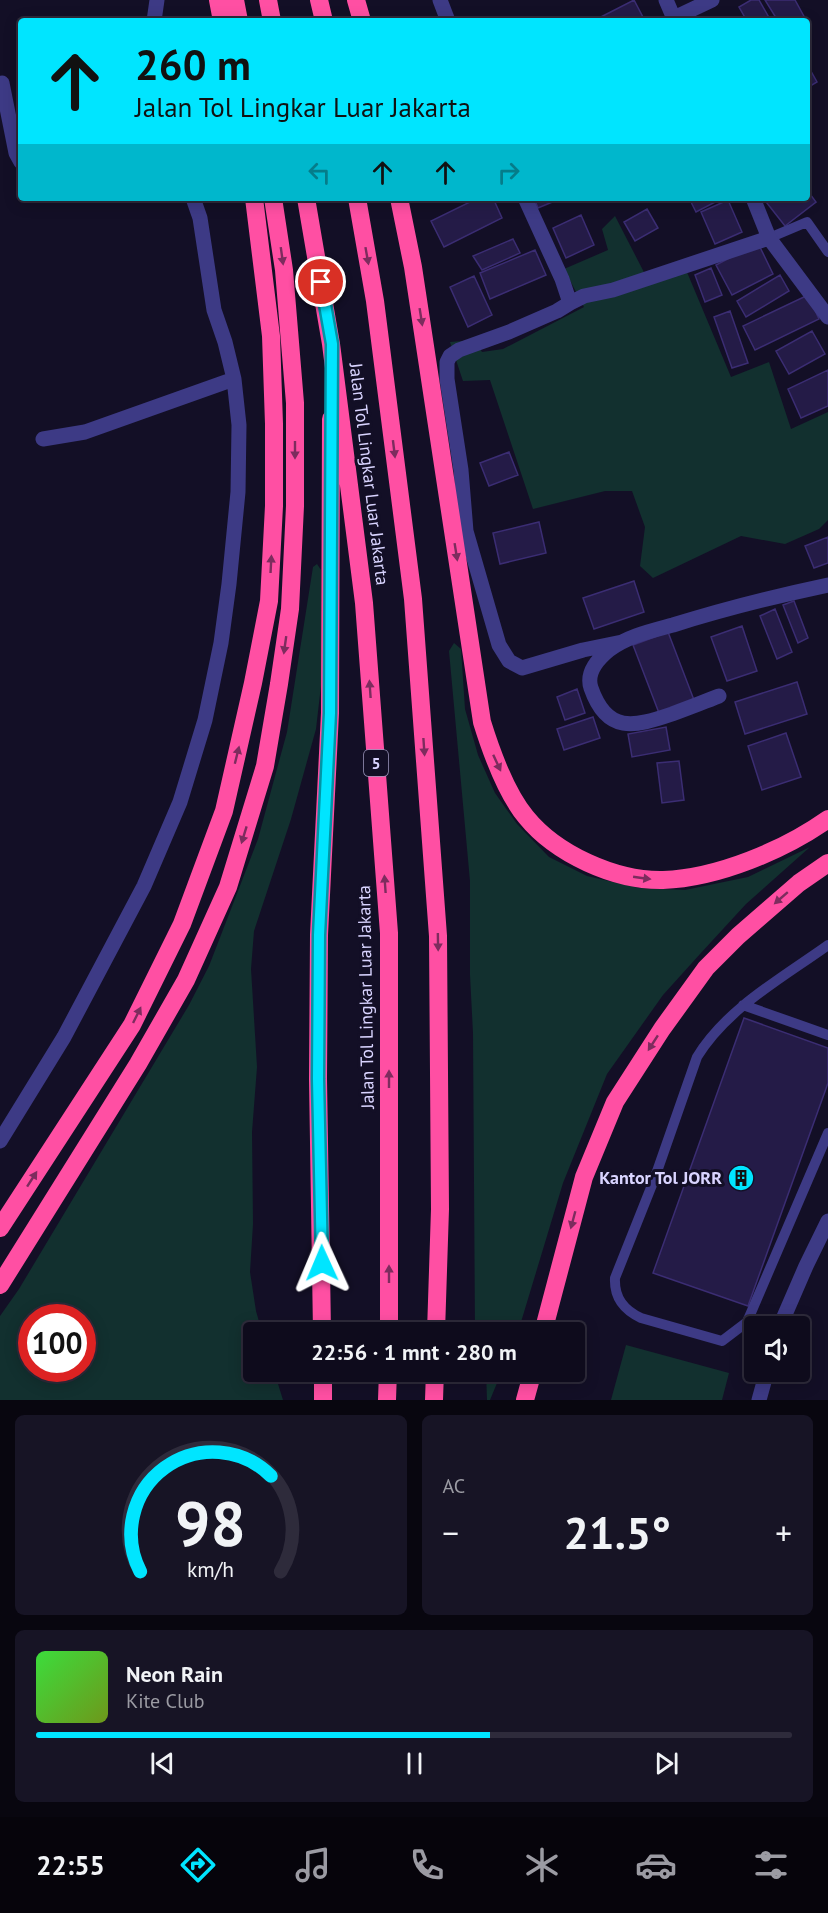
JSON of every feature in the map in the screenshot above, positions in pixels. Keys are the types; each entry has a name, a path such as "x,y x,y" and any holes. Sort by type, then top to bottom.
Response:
{"highway":[{"path":"218,0 221,18"},
{"path":"235,0 238,18"},
{"path":"268,0 271,18"},
{"path":"319,0 323,18"},
{"path":"356,0 361,18"},
{"path":"0,1228 132,1025 182,924 226,799 254,683 269,601 272,553 274,424 271,336 254,201"},
{"path":"0,1285 138,1064 186,980 228,886 265,766 290,609 295,506 295,403 284,270 273,201"},
{"name":"Jalan Tol Lingkar Luar Jakarta","path":"307,201 332,344 364,603 389,933 389,1322"},
{"name":"Jalan Tol Lingkar Luar Jakarta","path":"358,201 375,301 413,599 438,925 440,1209 436,1322"},
{"path":"400,201 413,267 482,722 495,760 525,816 562,849 586,862 639,879 664,880 705,874 758,857 811,831 828,819"},
{"path":"322,1322 318,1095 319,947 330,713 332,344"},
{"path":"546,1322 584,1177 615,1102 662,1029 706,968 738,936 799,883 828,863"},
{"path":"323,1382 323,1400"},
{"path":"387,1400 388,1382"},
{"path":"434,1400 435,1382"},
{"path":"525,1400 530,1382"}],"street":[{"path":"154,18 157,0"},
{"path":"440,0 447,18"},
{"path":"666,0 673,18"},
{"path":"678,18 712,0"},
{"path":"2,83 18,157"},
{"path":"0,1142 64,1037 144,886 180,802 205,720 221,643 238,492 239,425 234,379 214,310 200,218 194,201"},
{"path":"526,201 560,274 570,303"},
{"path":"754,201 769,238 828,317"},
{"path":"769,238 613,290 584,296 557,311 459,350 450,356 447,362 447,379 461,470 466,531 499,645 509,661 522,668 583,650 622,642 708,614 828,585"},
{"path":"43,439 85,432 234,379"},
{"path":"622,642 600,658 589,676 590,686 598,705 613,720 638,725 720,696"},
{"path":"784,1316 828,1221"},
{"path":"759,1400 763,1382"}],"lane":[{"path":"769,238 807,222 828,252"},
{"path":"828,945 743,1005 707,1040 697,1057 654,1180 615,1278 620,1304 630,1313 641,1318 722,1341 747,1323 828,1133"},
{"path":"743,1005 828,1035"}],"green space":[{"path":"615,216 648,280 684,265 731,377 769,362 791,429 828,412 828,520 819,529 785,544 741,536 653,578 640,566 645,527 632,491 605,491 533,509 490,380 463,381 450,342 475,340 482,352 503,349 584,307 564,269 608,250 602,229"},
{"path":"317,564 321,570 322,677 316,729 291,819 254,931 251,969 257,1067 252,1132 253,1224 250,1272 259,1322 243,1322 243,1382 277,1382 283,1400 0,1400 0,1316 19,1289 189,1005 209,966 258,839 287,732 313,567"},
{"path":"454,643 461,649 465,709 478,755 495,793 517,824 549,857 587,876 639,888 685,890 748,877 810,847 746,904 663,995 607,1074 563,1183 521,1322 475,1322 470,881 449,651"},
{"path":"626,1345 729,1373 722,1400 611,1400"},
{"path":"486,1382 497,1382 490,1400 487,1400"}],"building":[{"path":"634,0 643,18 599,18"},
{"path":"751,0 759,0 769,18 745,18 739,7"},
{"path":"765,0 795,0 805,18 776,18"},
{"path":"810,69 817,82 810,86"},
{"path":"810,194 816,202 785,226 765,201 810,201"},
{"path":"472,201 494,201 502,218 444,247 431,221"},
{"path":"535,201 555,201 538,208"},
{"path":"690,201 717,201 696,212"},
{"path":"728,201 742,232 715,244 701,212"},
{"path":"647,209 658,228 635,241 624,222"},
{"path":"581,215 594,245 566,258 553,228"},
{"path":"513,239 520,253 482,270 473,256"},
{"path":"758,243 773,274 732,295 716,265"},
{"path":"535,250 546,275 490,299 480,273"},
{"path":"711,268 722,295 705,302 695,275"},
{"path":"780,275 789,291 746,317 737,301"},
{"path":"474,276 492,315 468,327 450,287"},
{"path":"808,295 819,319 755,350 743,326"},
{"path":"730,311 748,363 732,368 714,317"},
{"path":"812,331 825,354 789,374 776,351"},
{"path":"828,370 828,406 801,418 788,389"},
{"path":"509,452 518,475 489,486 480,463"},
{"path":"539,522 546,553 500,564 493,533"},
{"path":"828,537 828,563 814,568 805,546"},
{"path":"634,581 644,612 594,629 583,598"},
{"path":"794,601 808,638 798,643 783,605"},
{"path":"775,609 792,652 777,659 760,616"},
{"path":"742,626 757,671 727,681 711,637"},
{"path":"668,632 694,700 659,713 633,645"},
{"path":"797,682 807,714 745,734 735,702"},
{"path":"577,689 585,713 565,720 557,697"},
{"path":"593,717 600,738 564,750 557,729"},
{"path":"666,727 670,750 632,757 628,734"},
{"path":"786,733 801,777 762,790 748,746"},
{"path":"679,761 684,800 662,803 657,763"},
{"name":"Kantor Tol JORR","path":"744,1018 828,1048 828,1083 748,1306 653,1273"}],"place":[{"name":"Kantor Tol JORR","path":"741,1178"}],"route":[{"path":"321,282 332,344 330,713 319,935 318,1079 322,1263"}]}
